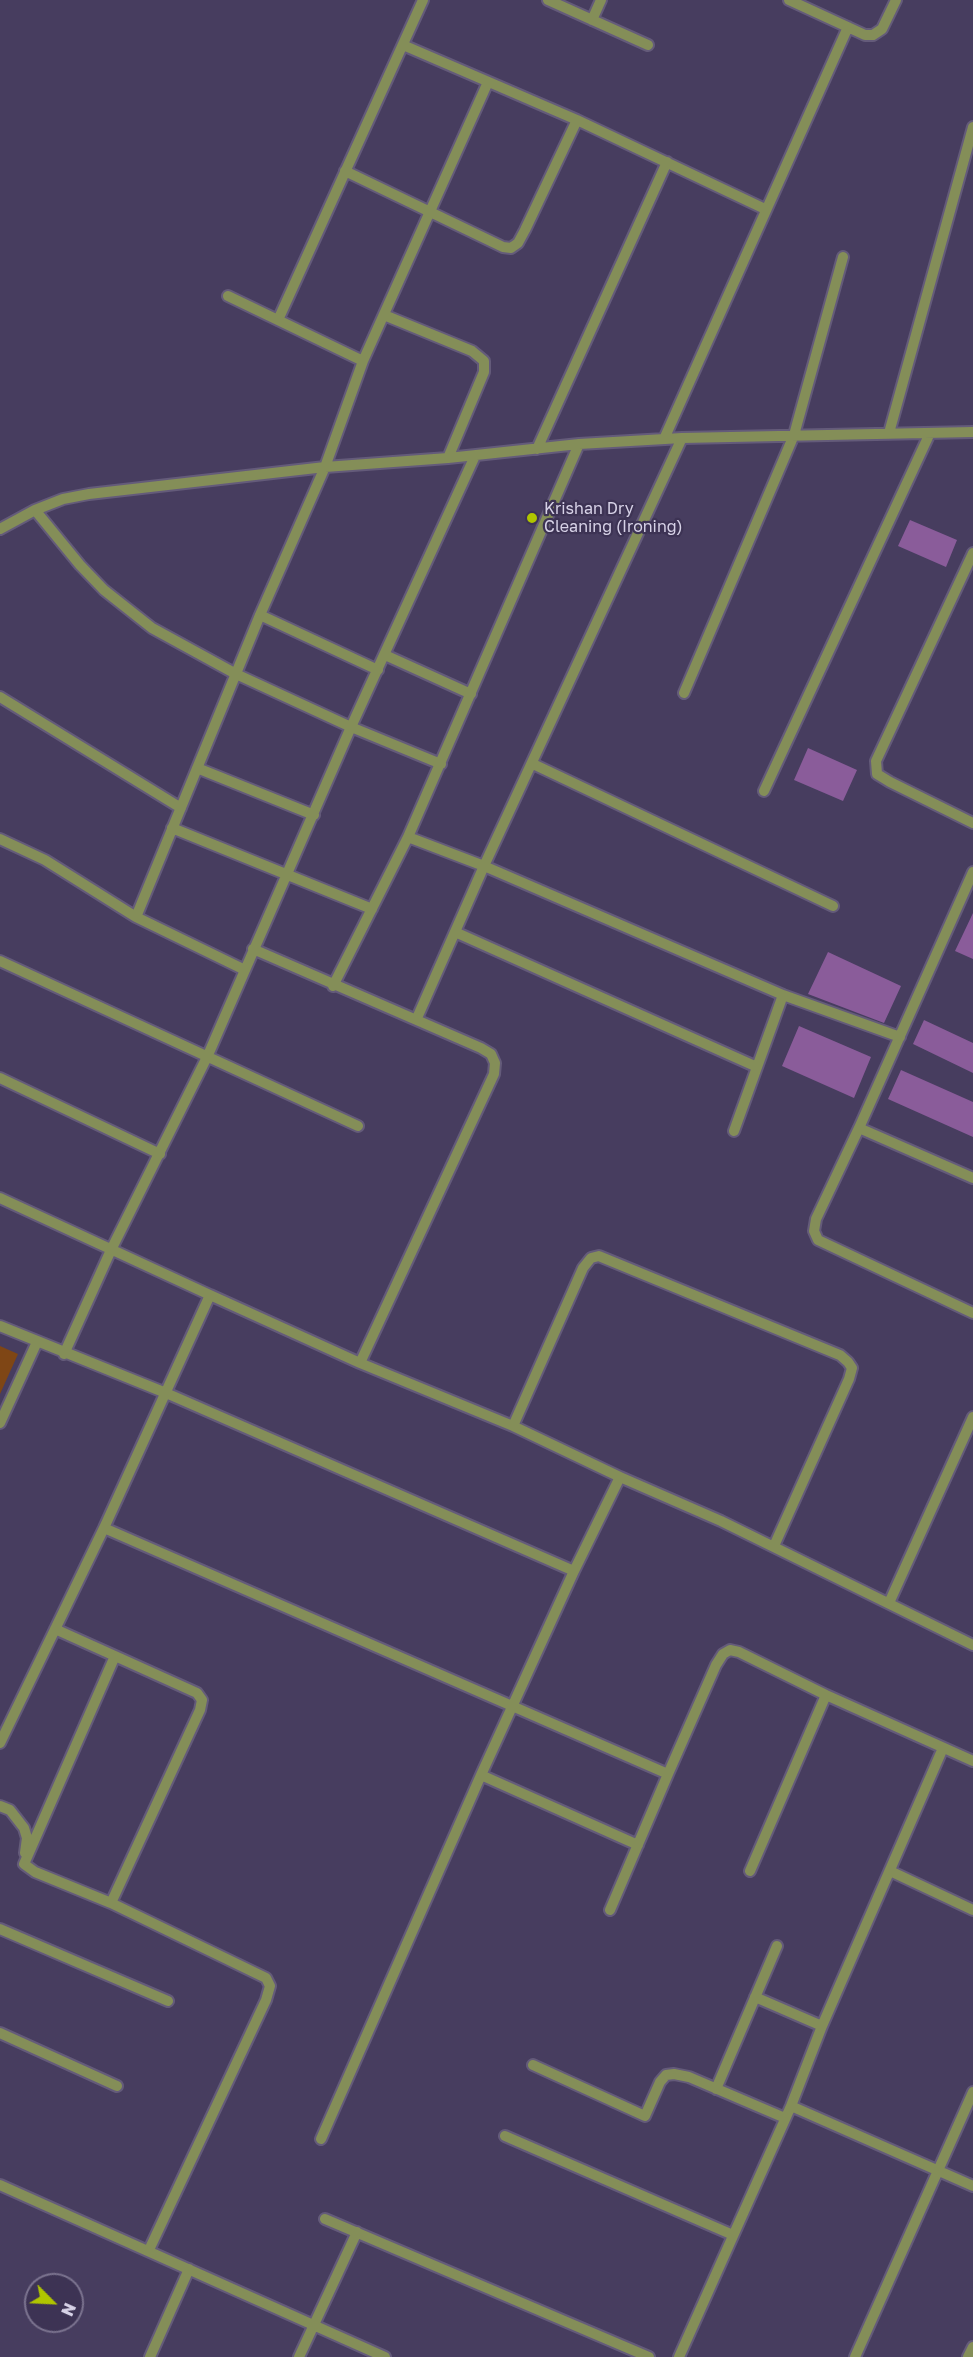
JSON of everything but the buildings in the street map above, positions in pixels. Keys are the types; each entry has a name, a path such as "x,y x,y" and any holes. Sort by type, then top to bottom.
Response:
{"street":[{"path":"278,320 423,0"},
{"path":"548,0 648,45"},
{"path":"592,20 601,0"},
{"path":"789,0 865,35 878,34 896,0"},
{"path":"664,439 848,27"},
{"path":"403,45 578,120 765,209"},
{"path":"136,917 260,615 325,467 363,361 488,82"},
{"path":"345,171 503,247 511,248 518,243 578,120"},
{"path":"890,433 973,127"},
{"path":"537,449 667,162"},
{"path":"684,693 794,435 843,257"},
{"path":"228,296 363,361"},
{"path":"384,315 472,351 484,361 484,372 448,459"},
{"path":"0,529 35,510 63,499 325,467 448,459 579,444 682,438 973,432"},
{"path":"764,791 930,433"},
{"path":"417,1018 484,866 682,438"},
{"path":"333,986 408,837 579,444"},
{"path":"64,1354 111,1250 208,1055 351,727 475,456"},
{"path":"35,510 80,565 120,603 152,628 236,674 351,727 441,764"},
{"path":"973,553 876,760 877,774 890,783 973,823"},
{"path":"260,615 378,670"},
{"path":"385,654 471,694"},
{"path":"0,697 181,808"},
{"path":"533,764 833,906"},
{"path":"197,768 314,815"},
{"path":"172,828 372,909"},
{"path":"408,837 484,866 783,995 900,1037"},
{"path":"0,839 45,860 136,917 244,970"},
{"path":"973,872 816,1219 814,1231 818,1240 973,1313"},
{"path":"455,932 757,1067"},
{"path":"253,949 333,986 417,1018 491,1054 495,1063 494,1074 360,1363"},
{"path":"0,961 358,1126"},
{"path":"734,1131 783,995"},
{"path":"0,1078 160,1154"},
{"path":"859,1128 973,1178"},
{"path":"0,1198 360,1363 513,1426 774,1546 973,1645"},
{"path":"513,1426 583,1268 591,1258 599,1256 840,1355 852,1368 849,1379 774,1546"},
{"path":"0,1743 104,1528 210,1295"},
{"path":"0,1326 64,1354 166,1393 574,1571"},
{"path":"0,1423 37,1342"},
{"path":"889,1603 973,1417"},
{"path":"321,2139 574,1571 620,1477"},
{"path":"104,1528 668,1774"},
{"path":"55,1629 197,1693 201,1700 200,1710 111,1903"},
{"path":"610,1910 716,1665 723,1654 730,1650 739,1652 826,1695 973,1761"},
{"path":"24,1864 115,1656"},
{"path":"750,1871 826,1695"},
{"path":"679,2357 786,2118 822,2026 943,1748"},
{"path":"482,1775 638,1845"},
{"path":"0,1806 10,1810 24,1827 27,1838 24,1864"},
{"path":"24,1864 35,1872 111,1903 266,1978 270,1986 266,2000 149,2250"},
{"path":"890,1871 973,1910"},
{"path":"0,1929 168,2001"},
{"path":"716,2089 777,1946"},
{"path":"755,1997 822,2026"},
{"path":"0,2033 117,2086"},
{"path":"533,2065 645,2116 660,2082 666,2075 674,2074 689,2077 786,2118"},
{"path":"855,2357 973,2092"},
{"path":"791,2106 973,2186"},
{"path":"505,2136 733,2235"},
{"path":"0,2185 385,2357"},
{"path":"325,2218 630,2353 649,2357"},
{"path":"299,2357 357,2232"},
{"path":"150,2357 189,2269"},
{"path":"968,2357 973,2347"}],"shaded area":[{"path":"0,1346 18,1354 0,1394"}],"place":[{"name":"Krishan Dry Cleaning (Ironing)","path":"532,518"}]}
